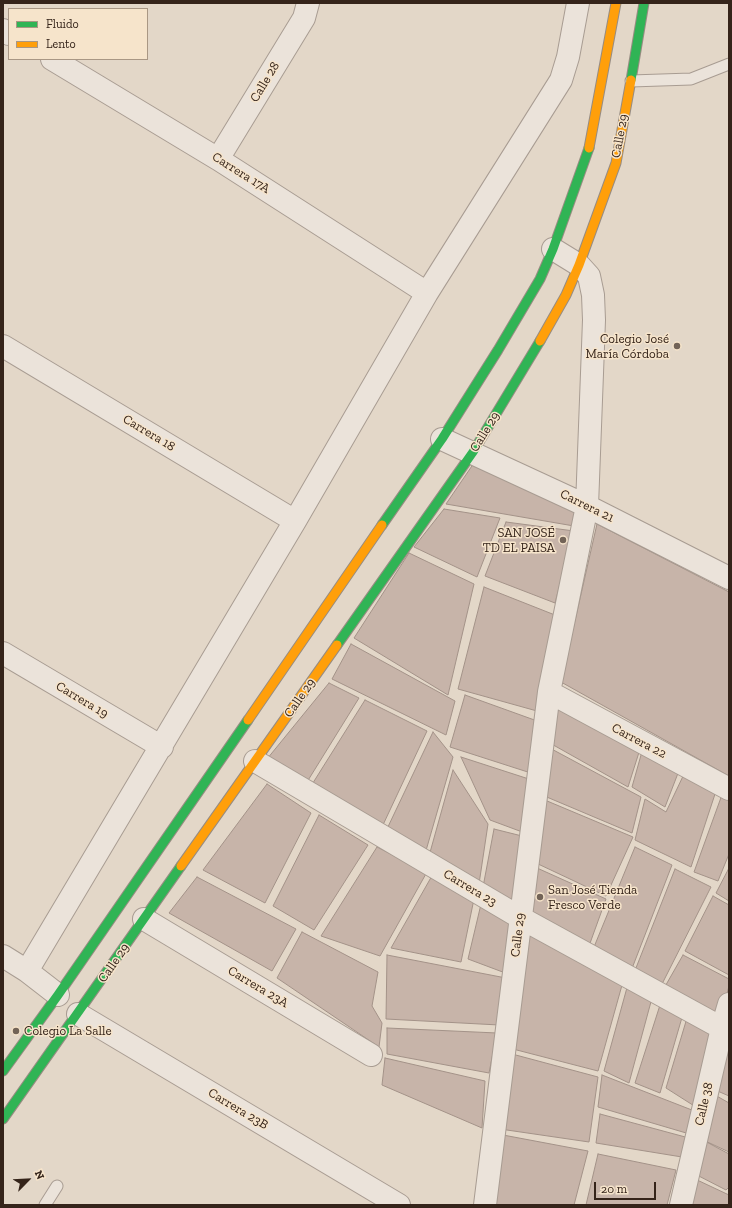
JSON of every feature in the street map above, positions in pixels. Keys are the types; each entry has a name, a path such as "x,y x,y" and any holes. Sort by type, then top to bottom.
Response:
{"main road":[{"path":"3,1071 58,995 442,439 498,350 540,279 554,249 590,142 616,3"},
{"name":"Calle 29","path":"3,1119 473,452 530,359 566,295 579,265 616,162 644,3"}],"street":[{"name":"Calle 28","path":"218,159 304,18 308,3"},
{"path":"27,971 162,747 295,521 426,293 561,80 568,57 578,3"},
{"name":"Carrera 17A","path":"54,60 218,159 426,293"},
{"name":"Calle 29","path":"484,1205 549,692 587,506 593,295 589,276 579,265 554,249"},
{"name":"Carrera 18","path":"3,346 295,521"},
{"name":"Carrera 21","path":"442,439 473,452 587,506 729,578"},
{"name":"Carrera 19","path":"3,652 162,747"},
{"name":"Carrera 22","path":"549,692 729,789"},
{"name":"Carrera 23","path":"255,761 521,918 726,1030"},
{"name":"Carrera 23A","path":"144,919 371,1055"},
{"path":"3,956 27,971 58,995"},
{"name":"Calle 38","path":"681,1205 726,1030 729,1004"},
{"name":"Carrera 23B","path":"78,1014 399,1205"}],"lane":[{"path":"631,81 691,79 729,64"},
{"path":"45,1205 56,1186"}],"building":[{"path":"476,460 578,507 574,526 446,504"},
{"path":"444,509 500,518 477,577 414,547"},
{"path":"506,522 574,531 555,603 485,576"},
{"path":"597,524 729,592 729,776 561,682"},
{"path":"409,553 474,584 448,695 354,638"},
{"path":"484,587 560,617 537,711 458,689"},
{"path":"351,644 455,701 446,735 332,679"},
{"path":"329,683 359,698 307,782 267,759"},
{"path":"465,695 540,722 534,774 450,747"},
{"path":"552,698 641,746 628,787 548,742"},
{"path":"365,700 427,731 382,827 311,786"},
{"path":"433,732 453,757 425,854 386,831"},
{"path":"546,746 641,797 632,833 542,795"},
{"path":"643,748 680,768 665,807 632,787"},
{"path":"461,757 535,781 525,833 490,820"},
{"path":"453,770 488,824 479,884 429,856"},
{"path":"685,772 717,788 691,867 635,840 645,799 666,812"},
{"path":"267,784 311,813 265,903 203,870"},
{"path":"723,792 729,795 729,854 718,881 694,872"},
{"path":"540,798 633,837 606,896 536,863"},
{"path":"319,815 368,845 314,930 273,906"},
{"path":"494,829 526,837 514,902 483,887"},
{"path":"377,847 427,872 380,956 321,936"},
{"path":"635,847 672,865 631,971 594,947"},
{"path":"537,868 606,899 589,946 532,912"},
{"path":"729,868 729,901 716,893"},
{"path":"675,869 711,887 660,988 634,973"},
{"path":"433,874 474,899 461,962 391,948"},
{"path":"197,877 296,929 272,971 169,913"},
{"path":"713,896 729,905 729,975 685,951"},
{"path":"482,900 515,920 508,974 468,959"},
{"path":"527,927 624,978 598,1071 509,1048"},
{"path":"302,932 378,972 372,1006 382,1023 379,1047 277,978"},
{"path":"387,955 506,978 499,1025 386,1019"},
{"path":"683,955 729,979 729,986 720,1021 663,990"},
{"path":"628,984 652,998 629,1083 604,1071"},
{"path":"661,1002 683,1014 660,1093 635,1083"},
{"path":"687,1018 718,1031 699,1109 666,1088"},
{"path":"387,1028 497,1033 489,1073 387,1054"},
{"path":"729,1039 729,1096 713,1089"},
{"path":"512,1054 598,1077 589,1142 500,1129"},
{"path":"385,1058 485,1081 482,1128 382,1085"},
{"path":"602,1075 697,1112 693,1135 598,1107"},
{"path":"715,1095 729,1103 729,1152 701,1139"},
{"path":"600,1114 689,1138 682,1157 596,1143"},
{"path":"503,1135 588,1151 574,1205 493,1205"},
{"path":"701,1139 729,1154 729,1187 726,1190 693,1173"},
{"path":"598,1154 676,1170 667,1205 586,1205"},
{"path":"695,1179 729,1195 729,1205 688,1205"}],"traffic: fast":[{"path":"631,80 644,3"},
{"path":"382,525 442,439 498,350 540,279 553,249 589,148"},
{"path":"337,645 473,452 540,341"},
{"path":"3,1071 58,995 248,720"},
{"path":"3,1119 181,866"}],"traffic: slow":[{"path":"589,148 616,3"},
{"path":"540,341 566,295 579,265 616,163 631,80"},
{"path":"248,720 382,525"},
{"path":"181,866 337,645"}],"place":[{"name":"Colegio José María Córdoba","path":"677,346"},
{"name":"SAN JOSÉ TD EL PAISA","path":"563,540"},
{"name":"San José Tienda Fresco Verde","path":"540,897"},
{"name":"Colegio La Salle","path":"16,1031"}]}
